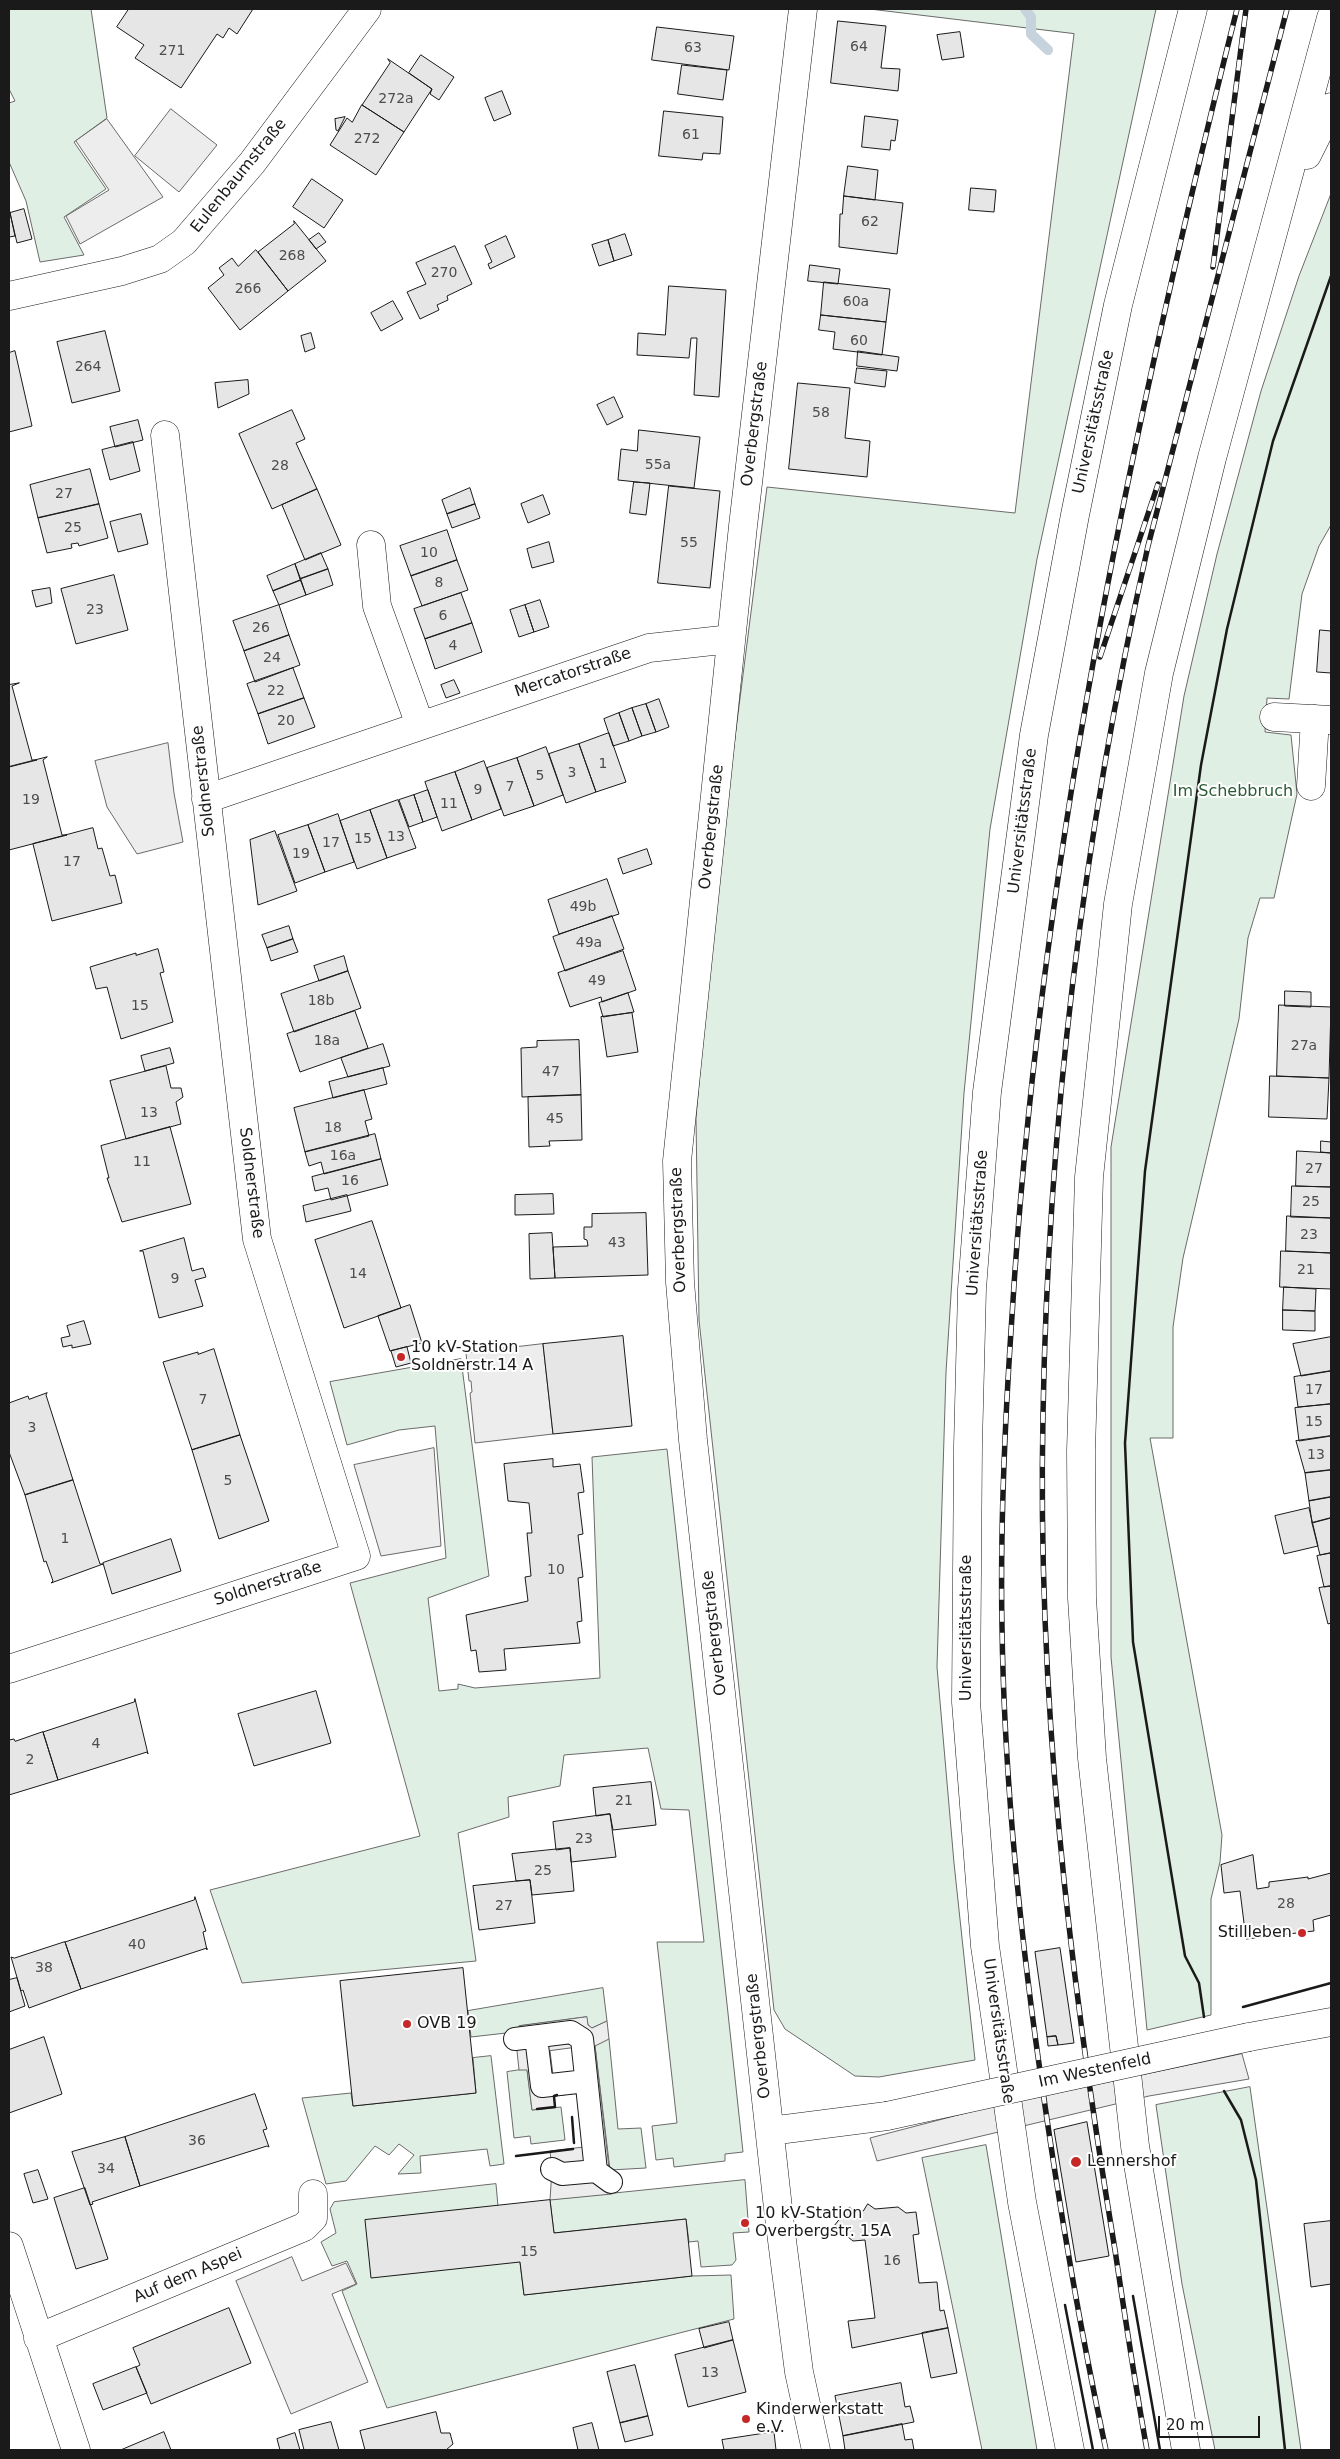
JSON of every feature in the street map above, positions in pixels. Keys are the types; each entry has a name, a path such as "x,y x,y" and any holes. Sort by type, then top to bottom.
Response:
{"main road":[{"name":"Eulenbaumstraße","path":"9,296 122,271 160,259 184,242 252,163 367,9"},
{"name":"Overbergstraße","path":"803,9 731,639 677,1161 686,1372 770,2131 800,2372 816,2450"},
{"name":"Universitätsstraße","path":"1070,2450 1022,2202 985,1946 966,1702 968,1446 972,1289 988,1092 1034,735 1075,516 1118,305 1193,9"},
{"path":"1186,2450 1135,2146 1092,1758 1082,1598 1081,1451 1089,1178 1118,904 1158,673 1212,458 1331,18"},
{"path":"1281,206 1331,107"},
{"name":"Soldnerstraße","path":"9,1669 356,1556 257,1239 165,435"},
{"path":"371,545 377,606 420,726"},
{"name":"Mercatorstraße","path":"206,799 649,648 731,639"},
{"path":"1274,717 1323,719 1311,786"},
{"name":"Im Westenfeld","path":"770,2131 887,2116 1249,2037 1331,2022"},
{"name":"Auf dem Aspei","path":"38,2338 304,2227 313,2218 313,2194"},
{"path":"9,2246 76,2450"}],"street":[{"path":"586,2081 542,2086 526,2038 571,2032 582,2039 596,2175"},
{"path":"580,2148 596,2175"},
{"path":"552,2169 562,2174 596,2175"}],"green space":[{"path":"9,9 91,9 107,118 74,142 106,189 64,217 84,255 40,262 26,201 9,162 9,103 15,101 9,89"},
{"path":"870,9 1156,9 1037,559 990,829 964,1093 946,1372 937,1667 954,1863 975,2060 879,2077 855,2076 785,2029 774,2010 699,1320 696,1118 715,894 767,487 1015,513 1074,34"},
{"name":"Im Schebbruch","path":"1331,194 1331,525 1319,546 1302,594 1289,699 1267,698 1265,732 1291,735 1297,794 1274,898 1260,898 1248,938 1239,1019 1183,1258 1173,1327 1173,1438 1150,1438 1222,1835 1220,1862 1211,1899 1211,2015 1147,2030 1111,1657 1111,1147 1184,696 1217,554 1261,391 1299,276"},
{"path":"461,1359 489,1576 428,1598 439,1691 458,1689 458,1684 475,1688 600,1678 592,1457 667,1449 743,2152 725,2154 725,2161 674,2167 673,2158 656,2160 652,2126 677,2123 657,1942 704,1942 689,1810 661,1809 648,1748 564,1755 560,1786 508,1797 509,1817 458,1833 476,1961 242,1983 210,1890 420,1836 350,1583 446,1558 435,1426 399,1430 347,1445 330,1382"},
{"path":"603,1988 607,2021 592,2028 588,2025 586,2017 519,2026 515,2032 471,2037 468,2011"},
{"path":"609,2039 618,2129 641,2128 646,2168 610,2170 595,2046"},
{"path":"491,2056 504,2164 490,2166 487,2149 420,2156 421,2173 398,2174 414,2155 399,2144 389,2155 375,2146 346,2181 326,2184 302,2098 351,2093 353,2106 476,2093 473,2058"},
{"path":"527,2069 532,2110 561,2107 565,2140 531,2144 530,2136 514,2138 507,2072"},
{"path":"1250,2087 1301,2450 1215,2450 1182,2284 1156,2105"},
{"path":"986,2145 1037,2450 982,2450 922,2158"},
{"path":"745,2180 749,2232 733,2233 736,2260 732,2265 701,2267 698,2241 689,2242 686,2219 554,2233 550,2200"},
{"path":"496,2184 498,2206 520,2262 524,2295 692,2276 731,2275 734,2319 387,2408 342,2291 357,2284 347,2261 332,2266 321,2242 336,2233 330,2209 334,2202"}],"shaded area":[{"path":"171,109 217,145 179,192 135,156"},
{"path":"107,119 163,197 80,244 66,216 109,190 76,141"},
{"path":"168,743 174,793 183,842 137,854 107,807 95,761"},
{"path":"543,1344 553,1434 475,1443 470,1393 472,1392 471,1381 469,1381 466,1353"},
{"path":"434,1448 441,1546 381,1556 354,1465"},
{"path":"587,2017 588,2025 592,2028 607,2021 609,2039 595,2046 612,2194 550,2200 552,2169 550,2151 584,2147 579,2093 554,2096 555,2107 532,2110 527,2070 519,2070 515,2032 519,2026","holes":["573,2048 576,2072 553,2075 550,2051"]},
{"path":"1242,2054 1249,2079 1149,2096 877,2161 870,2138 981,2109"},
{"path":"292,2257 302,2281 346,2263 356,2284 332,2294 368,2382 291,2414 236,2281"}],"building":[{"path":"129,9 253,9 237,34 229,28 223,38 217,34 181,88 135,58 144,45 117,27"},
{"path":"838,21 886,26 881,68 900,69 898,91 831,83"},
{"path":"657,27 734,36 729,70 652,60"},
{"path":"960,32 964,57 942,60 937,35"},
{"path":"421,55 454,77 439,100 430,94 432,89 409,73"},
{"path":"388,59 432,89 404,132 362,105 390,63"},
{"path":"682,65 727,70 723,100 678,94"},
{"path":"502,91 511,114 494,121 485,98"},
{"path":"362,105 404,132 376,175 330,145 347,118 352,122"},
{"path":"664,111 723,117 720,154 703,153 702,160 659,156"},
{"path":"865,116 898,120 895,141 891,140 890,150 862,147"},
{"path":"345,117 338,131 336,130 335,119"},
{"path":"848,166 878,170 875,200 844,196"},
{"path":"312,179 343,200 324,228 293,207"},
{"path":"971,188 996,190 994,212 969,210"},
{"path":"844,196 903,203 897,254 839,247 840,214 842,214"},
{"path":"9,208 15,236 9,237"},
{"path":"24,209 32,239 17,243 10,213"},
{"path":"294,221 326,261 288,291 258,252 294,224"},
{"path":"319,233 326,242 316,249 309,240"},
{"path":"625,234 632,255 614,261 608,240"},
{"path":"506,236 515,257 490,269 488,264 492,262 485,246"},
{"path":"608,240 614,261 599,266 592,245"},
{"path":"455,246 472,284 447,296 448,300 437,305 439,310 420,319 407,292 426,284 416,263"},
{"path":"256,250 288,291 240,330 208,288 224,275 219,268 232,258 238,266"},
{"path":"810,265 840,269 838,284 808,281"},
{"path":"824,282 890,289 886,322 821,315"},
{"path":"669,286 726,290 719,397 694,395 697,338 691,338 689,358 637,355 638,333 665,335"},
{"path":"393,301 403,319 381,331 371,313"},
{"path":"821,315 886,322 882,355 833,349 835,332 819,330"},
{"path":"105,331 120,391 72,403 57,342"},
{"path":"311,333 315,348 305,352 301,336"},
{"path":"15,351 32,426 9,432 9,353"},
{"path":"858,351 899,357 897,371 857,366"},
{"path":"857,368 887,371 885,387 855,383"},
{"path":"248,380 249,394 218,408 215,383"},
{"path":"798,383 850,388 845,438 870,441 867,477 789,469"},
{"path":"614,397 623,417 607,425 597,405"},
{"path":"292,410 305,439 296,443 317,489 272,509 239,434"},
{"path":"138,420 143,440 115,447 110,427"},
{"path":"639,430 700,437 694,488 618,480 621,449 637,451"},
{"path":"133,442 140,471 110,480 102,450"},
{"path":"90,469 99,504 38,518 30,485"},
{"path":"634,482 650,483 646,515 630,513"},
{"path":"669,486 720,491 710,588 658,583"},
{"path":"470,488 475,504 447,514 442,500"},
{"path":"317,489 341,545 305,560 282,505"},
{"path":"543,495 550,514 528,523 521,504"},
{"path":"99,504 108,538 79,546 78,543 71,544 72,548 47,553 38,518"},
{"path":"475,504 480,518 452,528 447,514"},
{"path":"141,514 148,544 118,552 110,522"},
{"path":"447,530 457,560 411,576 400,546"},
{"path":"549,542 554,562 532,568 527,549"},
{"path":"321,553 328,569 300,579 295,564"},
{"path":"457,560 468,590 422,606 411,576"},
{"path":"295,564 301,580 273,591 267,576"},
{"path":"328,569 333,585 306,595 300,579"},
{"path":"114,575 128,630 76,644 61,589"},
{"path":"301,580 306,595 279,605 273,591"},
{"path":"50,588 52,603 36,607 32,591"},
{"path":"461,593 472,623 425,639 414,609"},
{"path":"540,600 549,627 534,632 525,605"},
{"path":"279,605 289,635 244,651 233,621"},
{"path":"525,605 534,632 519,637 510,610"},
{"path":"472,623 482,652 435,669 425,639"},
{"path":"1320,630 1331,631 1331,673 1317,672"},
{"path":"289,635 300,665 255,682 244,651"},
{"path":"293,668 304,698 258,714 247,684"},
{"path":"454,680 460,693 446,698 441,685"},
{"path":"19,683 12,686 32,760 37,760 9,767 9,685"},
{"path":"304,698 315,727 268,744 258,714"},
{"path":"659,699 669,727 656,732 646,704"},
{"path":"646,704 656,732 642,736 632,708"},
{"path":"632,708 642,736 629,741 619,713"},
{"path":"619,713 629,741 613,746 604,719"},
{"path":"609,733 626,782 596,792 579,744"},
{"path":"579,744 596,792 566,803 549,754"},
{"path":"546,747 563,795 534,806 517,758"},
{"path":"47,757 43,760 62,835 67,835 9,850 9,767"},
{"path":"517,758 534,806 504,816 487,768"},
{"path":"484,761 501,809 472,820 455,772"},
{"path":"455,772 472,820 442,831 425,782"},
{"path":"428,790 437,817 423,822 414,795"},
{"path":"414,795 423,822 409,827 399,800"},
{"path":"398,800 416,848 387,858 370,810"},
{"path":"370,810 387,858 357,869 340,821"},
{"path":"338,814 354,862 325,872 308,825"},
{"path":"308,825 325,872 295,883 278,835"},
{"path":"93,828 98,849 102,848 110,876 115,875 122,903 52,921 33,844"},
{"path":"275,831 297,891 258,905 250,840"},
{"path":"647,849 652,864 623,874 618,859"},
{"path":"607,879 619,914 559,934 548,900"},
{"path":"612,916 624,949 565,971 553,937"},
{"path":"289,926 293,939 267,948 262,935"},
{"path":"293,939 298,952 271,961 267,948"},
{"path":"158,949 164,972 160,973 173,1022 121,1039 107,987 96,989 90,967 136,953 136,955"},
{"path":"623,951 636,990 602,1002 601,997 570,1007 558,973"},
{"path":"344,956 348,971 319,981 314,966"},
{"path":"348,971 361,1008 294,1032 281,994"},
{"path":"1285,991 1311,992 1311,1007 1285,1006"},
{"path":"628,993 634,1012 603,1017 599,1003"},
{"path":"1279,1005 1331,1007 1329,1078 1277,1076"},
{"path":"355,1011 368,1048 300,1072 287,1034"},
{"path":"632,1013 638,1052 607,1057 601,1017"},
{"path":"579,1040 581,1095 522,1097 521,1048 537,1047 537,1041"},
{"path":"383,1044 390,1066 348,1077 341,1058"},
{"path":"170,1048 174,1063 145,1071 141,1056"},
{"path":"166,1066 171,1088 181,1088 183,1097 176,1102 181,1124 126,1139 110,1081"},
{"path":"383,1068 387,1084 333,1098 329,1082"},
{"path":"1270,1076 1329,1078 1327,1119 1269,1117"},
{"path":"364,1090 372,1119 365,1121 369,1136 305,1152 294,1108"},
{"path":"581,1095 582,1140 549,1141 550,1146 529,1147 528,1097"},
{"path":"170,1127 191,1204 122,1222 107,1178 109,1178 101,1146"},
{"path":"375,1134 381,1159 324,1174 321,1162 309,1166 305,1152"},
{"path":"1321,1141 1331,1142 1331,1153 1321,1152"},
{"path":"1297,1151 1331,1153 1331,1187 1296,1186"},
{"path":"381,1159 388,1185 331,1200 328,1188 315,1191 312,1177"},
{"path":"1292,1186 1331,1187 1331,1218 1291,1217"},
{"path":"553,1194 554,1214 515,1215 515,1195"},
{"path":"347,1195 351,1211 306,1222 303,1206"},
{"path":"646,1213 648,1275 555,1278 553,1247 588,1246 587,1240 584,1239 584,1227 592,1227 592,1214"},
{"path":"1287,1216 1331,1218 1331,1253 1286,1251"},
{"path":"372,1221 401,1308 344,1328 315,1240"},
{"path":"552,1233 555,1278 530,1279 529,1234"},
{"path":"184,1238 192,1271 203,1268 206,1277 195,1280 203,1306 159,1318 143,1251 140,1251"},
{"path":"1281,1251 1331,1253 1331,1289 1280,1287"},
{"path":"1284,1287 1316,1289 1315,1311 1283,1310"},
{"path":"410,1305 422,1343 390,1351 378,1316"},
{"path":"1283,1310 1315,1311 1315,1331 1283,1330"},
{"path":"84,1321 91,1344 72,1348 72,1345 63,1347 61,1338 70,1336 67,1326"},
{"path":"623,1336 632,1426 553,1434 543,1344"},
{"path":"1331,1337 1331,1371 1301,1376 1293,1344"},
{"name":"10 kV-Station Soldnerstr.14 A","path":"407,1347 411,1363 396,1367 391,1351"},
{"path":"214,1349 240,1435 192,1450 163,1362"},
{"path":"1331,1371 1331,1404 1298,1407 1294,1377"},
{"path":"47,1393 46,1395 73,1480 25,1495 9,1452 9,1403 28,1396 29,1399"},
{"path":"1331,1404 1331,1436 1299,1441 1295,1408"},
{"path":"240,1435 269,1521 219,1539 192,1450"},
{"path":"1331,1436 1331,1470 1305,1473 1296,1441"},
{"path":"553,1459 553,1467 580,1464 584,1492 578,1493 583,1534 578,1535 583,1577 578,1578 582,1621 577,1622 580,1643 504,1649 506,1670 479,1672 476,1650 471,1651 466,1615 528,1601 525,1577 531,1576 527,1533 532,1533 529,1503 508,1501 504,1464"},
{"path":"1331,1470 1331,1497 1309,1501 1305,1473"},
{"path":"73,1480 100,1564 103,1564 51,1583 53,1581 46,1561 44,1562 25,1495"},
{"path":"1331,1497 1331,1518 1312,1523 1309,1501"},
{"path":"1309,1508 1318,1546 1284,1554 1275,1516"},
{"path":"1331,1518 1331,1553 1320,1555 1312,1523"},
{"path":"171,1539 181,1571 112,1594 103,1563"},
{"path":"1331,1553 1331,1586 1324,1587 1317,1556"},
{"path":"1331,1586 1331,1623 1328,1624 1319,1588"},
{"path":"316,1691 331,1743 254,1766 238,1714"},
{"path":"135,1699 148,1754 147,1752 58,1780 43,1732 134,1702"},
{"path":"43,1732 58,1780 9,1795 9,1740 14,1739 15,1741"},
{"path":"651,1782 656,1825 613,1830 610,1814 596,1816 593,1788"},
{"path":"610,1814 616,1857 571,1862 570,1848 556,1850 553,1822"},
{"path":"570,1848 574,1891 532,1895 530,1880 516,1881 512,1854"},
{"path":"1253,1855 1257,1889 1269,1887 1269,1882 1308,1877 1308,1879 1331,1873 1331,1915 1313,1920 1314,1931 1246,1939 1240,1891 1224,1893 1221,1865"},
{"path":"530,1880 535,1923 479,1930 473,1886"},
{"path":"195,1897 206,1931 203,1932 207,1948 81,1989 65,1942 194,1900"},
{"path":"65,1942 81,1989 29,2008 23,1990 21,1991 11,1957 14,1958"},
{"path":"1060,1948 1074,2043 1058,2045 1056,2036 1047,2037 1035,1952"},
{"name":"OVB 19","path":"463,1968 476,2093 353,2106 340,1981"},
{"path":"17,1978 25,2006 9,2012 9,1980"},
{"path":"1056,2036 1058,2045 1048,2046 1047,2037"},
{"path":"44,2037 62,2094 9,2113 9,2050"},
{"path":"255,2094 267,2129 263,2130 269,2147 267,2146 140,2186 125,2137"},
{"path":"1087,2122 1109,2256 1076,2262 1054,2130"},
{"path":"125,2137 140,2186 92,2202 93,2204 90,2205 72,2152"},
{"path":"38,2170 48,2199 33,2203 24,2174"},
{"path":"85,2188 108,2259 76,2269 54,2198"},
{"path":"550,2200 554,2233 686,2219 692,2276 524,2295 520,2262 371,2278 365,2220"},
{"path":"868,2204 875,2209 898,2207 906,2213 916,2212 919,2234 913,2235 919,2283 937,2282 940,2311 944,2310 948,2328 852,2348 848,2321 875,2318 865,2240 853,2241 834,2226 849,2207 856,2212 863,2211"},
{"path":"1331,2221 1331,2284 1311,2287 1304,2224"},
{"path":"229,2308 251,2363 151,2404 136,2367 140,2365 133,2348"},
{"path":"729,2322 733,2340 704,2348 699,2329"},
{"path":"948,2328 957,2373 931,2378 922,2333"},
{"path":"733,2340 746,2392 688,2407 675,2355"},
{"path":"635,2365 648,2416 620,2423 607,2372"},
{"path":"136,2367 147,2393 103,2410 93,2384"},
{"path":"901,2383 905,2407 910,2406 914,2422 843,2436 835,2396"},
{"path":"436,2412 441,2433 450,2433 453,2444 446,2450 365,2450 360,2431"},
{"path":"648,2416 653,2435 625,2442 620,2423"},
{"path":"331,2422 339,2450 304,2450 299,2430"},
{"path":"592,2423 599,2450 578,2450 573,2428"},
{"path":"902,2424 905,2440 912,2439 914,2450 845,2450 843,2436"},
{"path":"164,2432 171,2450 121,2450"},
{"path":"774,2432 776,2450 724,2450 722,2440"},
{"path":"295,2433 300,2450 280,2450 277,2439"}],"waterway":[{"path":"1025,9 1031,17 1031,34 1048,50"}],"railway":[{"path":"1106,2450 1078,2309 1054,2167 1032,2016 1019,1905 1009,1794 1003,1682 1002,1510 1007,1393 1025,1150 1043,985 1094,657 1125,494 1160,332 1197,170 1237,9"},
{"path":"1213,267 1246,9"},
{"path":"1147,2450 1098,2146 1070,1938 1060,1834 1051,1730 1042,1520 1046,1305 1053,1196 1073,978 1105,761 1125,653 1148,546 1287,9"},
{"path":"1100,657 1158,484"}],"wall":[{"path":"1204,2017 1199,1983 1185,1956 1133,1642 1125,1443 1145,1171 1201,765 1227,629 1273,441 1331,276"},
{"path":"1243,2007 1331,1983"},
{"path":"1224,2091 1241,2120 1256,2180 1285,2450"},
{"path":"537,2109 555,2107 554,2096 557,2095"},
{"path":"572,2117 574,2143"},
{"path":"516,2156 573,2149"},
{"path":"1133,2296 1160,2450"},
{"path":"1065,2305 1093,2450"}],"place":[{"name":"10 kV-Station Soldnerstr.14 A","path":"401,1357"},
{"name":"Stillleben","path":"1302,1933"},
{"name":"OVB 19","path":"407,2024"},
{"name":"Lennershof","path":"1076,2162"},
{"name":"10 kV-Station Overbergstr. 15A","path":"745,2223"},
{"name":"Kinderwerkstatt e.V.","path":"746,2419"}]}
